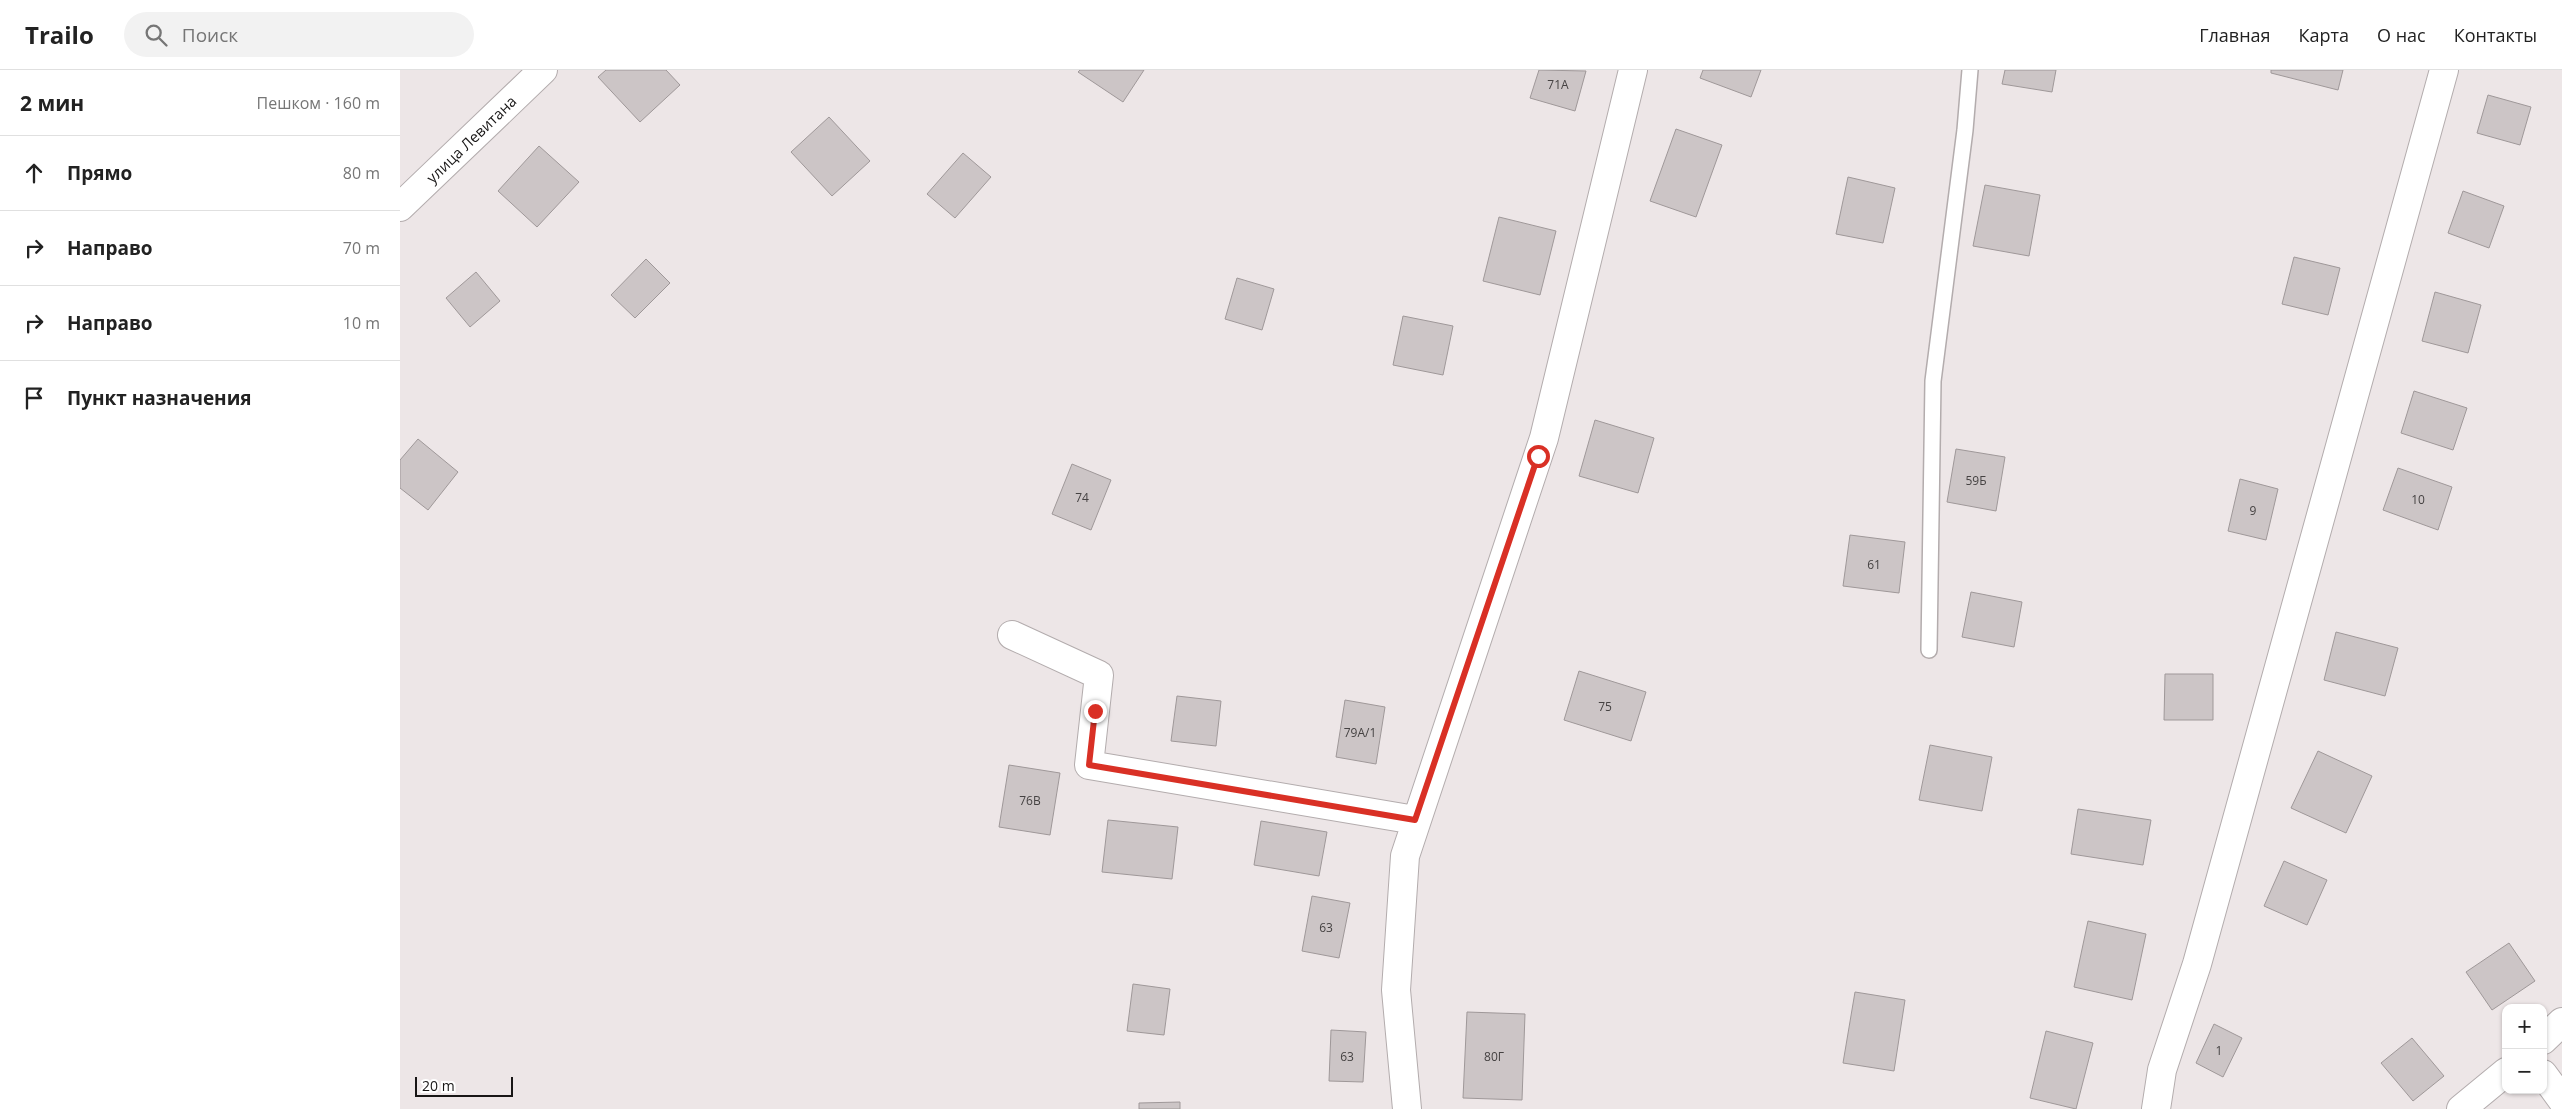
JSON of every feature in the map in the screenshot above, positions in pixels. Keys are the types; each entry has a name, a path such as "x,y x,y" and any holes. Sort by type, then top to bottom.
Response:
{"street":[{"name":"улица Левитана","path":"400,207 543,70"},
{"path":"1407,1109 1396,990 1405,856 1415,820 1544,438 1632,70"},
{"path":"2156,1109 2162,1070 2197,964 2444,70"},
{"path":"1012,635 1099,675 1089,765 1415,820"},
{"path":"2547,1036 2562,1022"},
{"path":"2461,1109 2502,1075"},
{"path":"2547,1079 2562,1100"}],"lane":[{"path":"1929,650 1933,381 1965,130 1970,70"}],"building":[{"path":"606,70 666,70 680,85 640,122 598,77"},
{"path":"1080,70 1144,70 1123,102 1078,72"},
{"path":"1539,70 1586,71 1575,111 1530,98"},
{"path":"1703,70 1761,70 1751,97 1700,78"},
{"path":"2005,70 2056,70 2052,92 2002,84"},
{"path":"2271,70 2343,70 2338,90 2271,73"},
{"path":"2488,95 2531,107 2520,145 2477,133"},
{"path":"829,117 870,161 832,196 791,152"},
{"path":"1676,129 1722,145 1696,217 1650,201"},
{"path":"539,146 579,182 537,227 498,191"},
{"path":"963,153 991,177 955,218 927,194"},
{"path":"1848,177 1895,188 1883,243 1836,234"},
{"path":"1985,185 2040,195 2029,256 1973,246"},
{"path":"2463,191 2504,206 2489,248 2448,233"},
{"path":"1499,217 1556,231 1540,295 1483,281"},
{"path":"2294,257 2340,268 2328,315 2282,304"},
{"path":"646,259 670,283 635,318 611,295"},
{"path":"476,272 500,301 470,327 446,298"},
{"path":"1237,278 1274,289 1262,330 1225,319"},
{"path":"2435,292 2481,305 2468,353 2422,341"},
{"path":"1403,316 1453,326 1443,375 1393,365"},
{"path":"2414,391 2467,408 2453,450 2401,433"},
{"path":"1595,420 1654,438 1638,493 1579,476"},
{"path":"418,439 458,472 428,510 400,488 400,460"},
{"path":"1956,449 2005,457 1996,511 1947,502"},
{"path":"1072,464 1111,480 1091,530 1052,514"},
{"path":"2398,468 2452,487 2438,530 2383,510"},
{"path":"2240,479 2278,489 2266,540 2228,531"},
{"path":"1850,535 1905,542 1899,593 1843,586"},
{"path":"1971,592 2022,602 2014,647 1962,637"},
{"path":"2336,632 2398,648 2385,696 2324,680"},
{"path":"1579,671 1646,692 1631,741 1564,720"},
{"path":"2165,674 2213,674 2213,720 2164,720"},
{"path":"1177,696 1221,701 1216,746 1171,741"},
{"path":"1345,700 1385,707 1376,764 1336,757"},
{"path":"1930,745 1992,757 1982,811 1919,800"},
{"path":"2318,751 2372,776 2346,833 2291,808"},
{"path":"1009,765 1060,773 1050,835 999,827"},
{"path":"2078,809 2151,820 2143,865 2071,854"},
{"path":"1108,820 1178,827 1172,879 1102,872"},
{"path":"1261,821 1327,832 1319,876 1254,865"},
{"path":"2284,861 2327,880 2307,925 2264,906"},
{"path":"1312,896 1350,903 1339,958 1302,951"},
{"path":"2088,921 2146,934 2132,1000 2074,987"},
{"path":"2509,943 2535,981 2492,1010 2466,972"},
{"path":"1133,984 1170,989 1164,1035 1127,1031"},
{"path":"1855,992 1905,1000 1894,1071 1843,1063"},
{"path":"1467,1012 1525,1014 1522,1100 1463,1098"},
{"path":"2214,1024 2242,1038 2223,1077 2196,1063"},
{"path":"1331,1030 1366,1032 1363,1082 1329,1081"},
{"path":"2046,1031 2093,1043 2076,1109 2030,1098"},
{"path":"2412,1038 2444,1076 2413,1101 2381,1063"},
{"path":"1180,1102 1180,1109 1139,1109 1139,1103"}],"route":[{"path":"1095,711 1089,765 1415,820 1538,456"}]}
